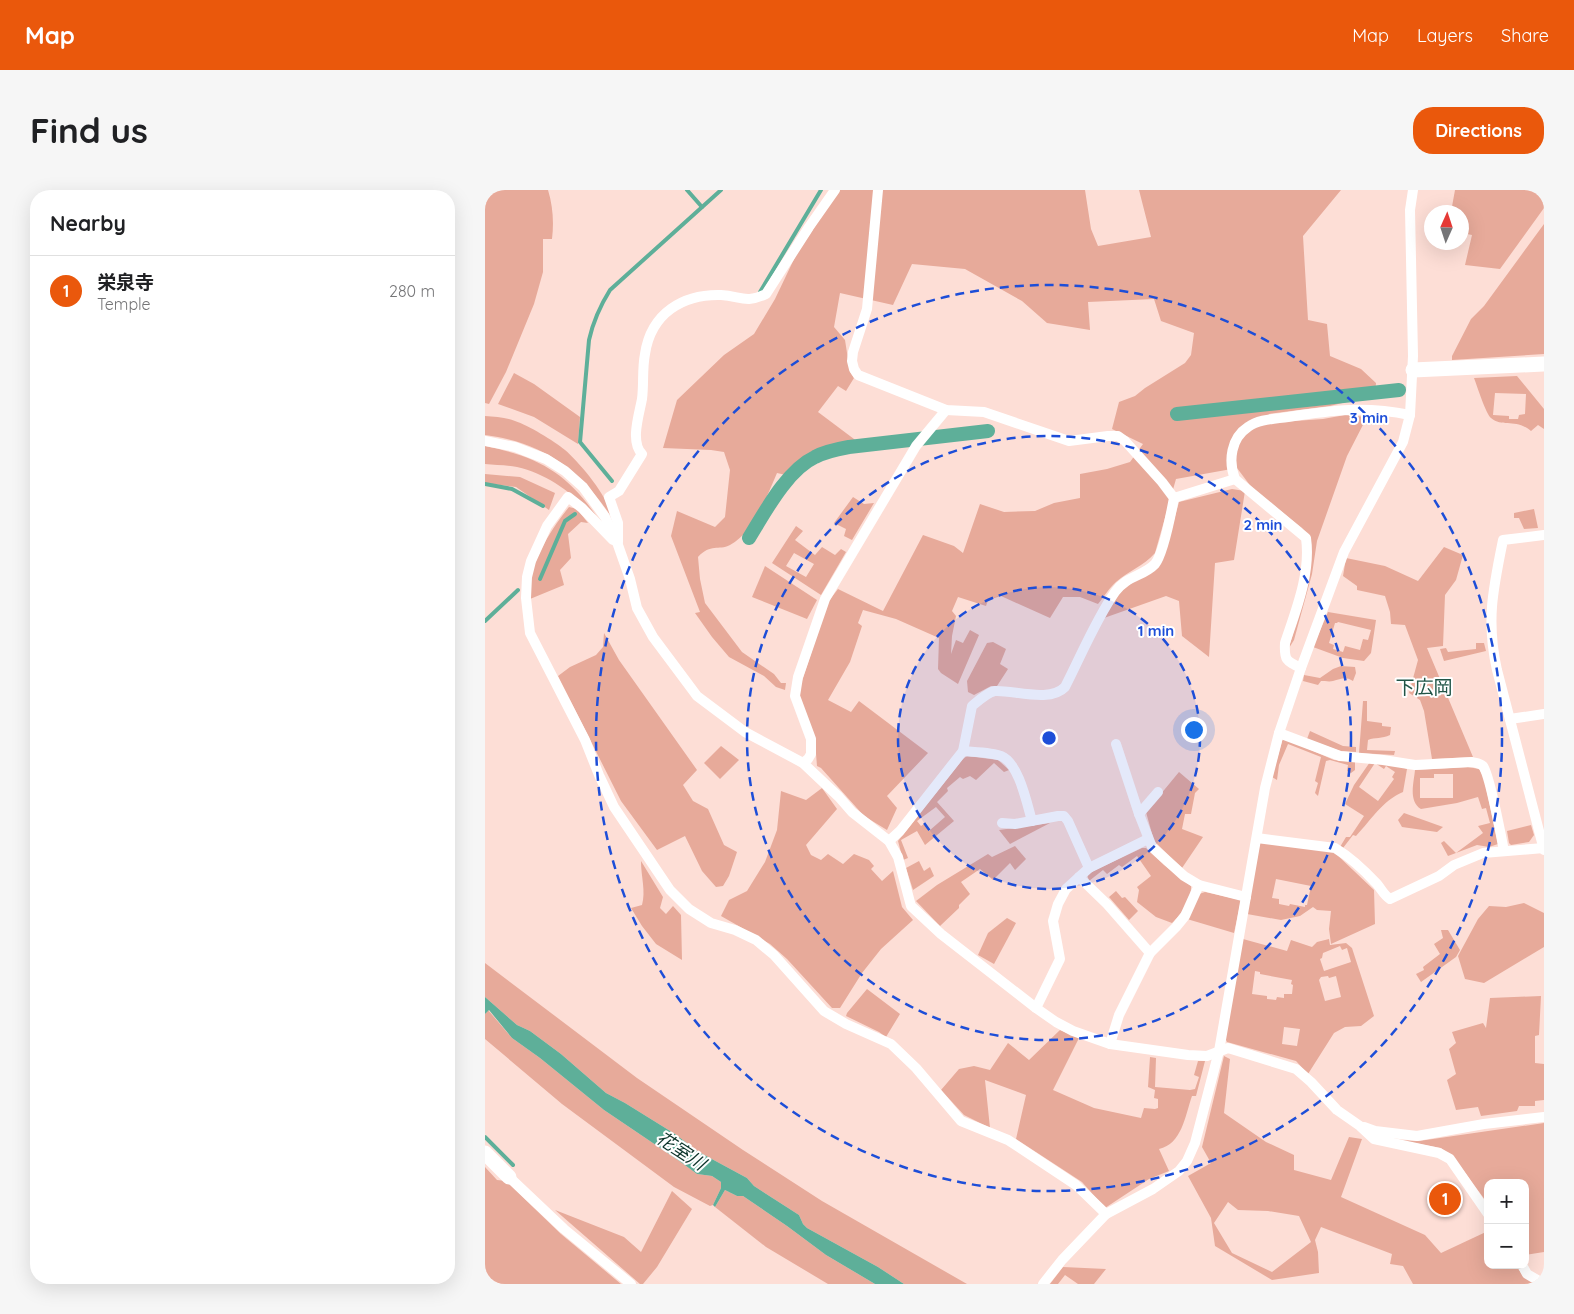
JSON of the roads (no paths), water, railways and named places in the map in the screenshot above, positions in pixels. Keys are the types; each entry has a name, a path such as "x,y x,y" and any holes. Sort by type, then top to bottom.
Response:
{"street":[{"path":"618,545 618,523 609,497 619,491 642,454 638,451 637,432 643,392 645,353 650,335 659,320 675,304 685,301 713,295 725,295 741,300 757,299 766,294 809,226 835,190"},
{"path":"878,190 867,309 853,352 852,361 854,369 859,375 946,410 984,412 1069,441 1118,436 1125,441 1156,475 1174,498"},
{"path":"1043,1284 1062,1260 1106,1214 1153,1189 1179,1171 1187,1161 1195,1143 1219,1051 1265,788 1279,733 1344,552 1403,442 1410,416 1413,370 1410,210 1413,190"},
{"path":"1413,370 1544,364"},
{"path":"1301,668 1288,662 1285,658 1284,650 1298,602 1305,569 1306,538 1235,478 1231,459 1235,443 1239,434 1257,422 1320,412 1359,409 1382,410 1410,416"},
{"path":"803,763 811,754 811,739 795,696 798,677 825,599 916,446 946,410"},
{"path":"485,441 515,447 546,459 565,471 583,487 605,517 618,545 630,579 637,608 653,637 697,696 745,732 803,763 852,812 889,840 898,856 911,906 941,934 1037,1008 1073,1031 1109,1044 1207,1056 1228,1048 1296,1069 1337,1110 1360,1126 1374,1139 1439,1153 1450,1159 1484,1208"},
{"path":"1174,498 1235,478"},
{"path":"618,545 582,508 568,497 547,526 531,561 527,577 527,615 530,633 536,648 569,706 614,807 670,890 689,908 711,922 735,930 762,945 774,955 824,1011 846,1024 891,1044 916,1068 961,1121 1008,1140 1076,1185 1106,1214"},
{"path":"889,840 900,831 963,751 972,706 994,691 1042,694 1058,692 1065,687 1115,591 1133,576 1145,571 1155,563 1161,550 1174,498"},
{"path":"1257,838 1335,848 1346,854 1390,899 1439,876 1454,865 1473,856 1483,853 1544,849 1495,664 1490,613 1503,540 1544,536"},
{"path":"1510,719 1544,714"},
{"path":"1279,733 1340,756 1415,765 1472,762 1481,764 1490,788 1505,851"},
{"path":"1116,744 1139,814 1152,846 1167,862 1199,885 1247,897"},
{"path":"963,751 1001,756 1009,761 1015,770 1032,821"},
{"path":"1139,814 1158,792"},
{"path":"1002,823 1015,824 1064,816 1068,820 1089,868"},
{"path":"1037,1008 1060,959 1053,921 1058,904 1066,889 1089,868 1148,839"},
{"path":"1079,876 1107,904 1150,953"},
{"path":"1109,1044 1119,1015 1150,953 1185,916 1199,885"},
{"path":"1360,1126 1375,1131 1417,1136 1484,1124 1544,1117"},
{"path":"485,1153 564,1229 631,1284"},
{"path":"1524,1269 1527,1274 1544,1284"}],"water":[{"name":"花室川","path":"485,997 517,1025 530,1031 561,1054 606,1093 675,1134 697,1151 747,1178 754,1186 799,1215 807,1228 878,1267 904,1284 875,1284 826,1255 743,1196 737,1196 725,1190 715,1207 713,1205 721,1188 721,1182 712,1176 697,1174 604,1110 540,1058 512,1038 489,1010 485,1014"}],"waterway":[{"path":"687,190 702,207"},
{"path":"612,481 580,442 589,340 595,320 610,290 721,190"},
{"path":"760,292 821,190"},
{"path":"1177,414 1399,390"},
{"path":"749,538 786,481 805,463 819,455 849,447 988,431"},
{"path":"485,484 512,489 543,506"},
{"path":"540,579 565,521 575,514"},
{"path":"485,621 518,590"},
{"path":"485,1137 513,1165"}],"place":[{"name":"栄泉寺","path":"1445,1199"}],"district":[{"name":"下広岡","path":"1424,687"}]}
